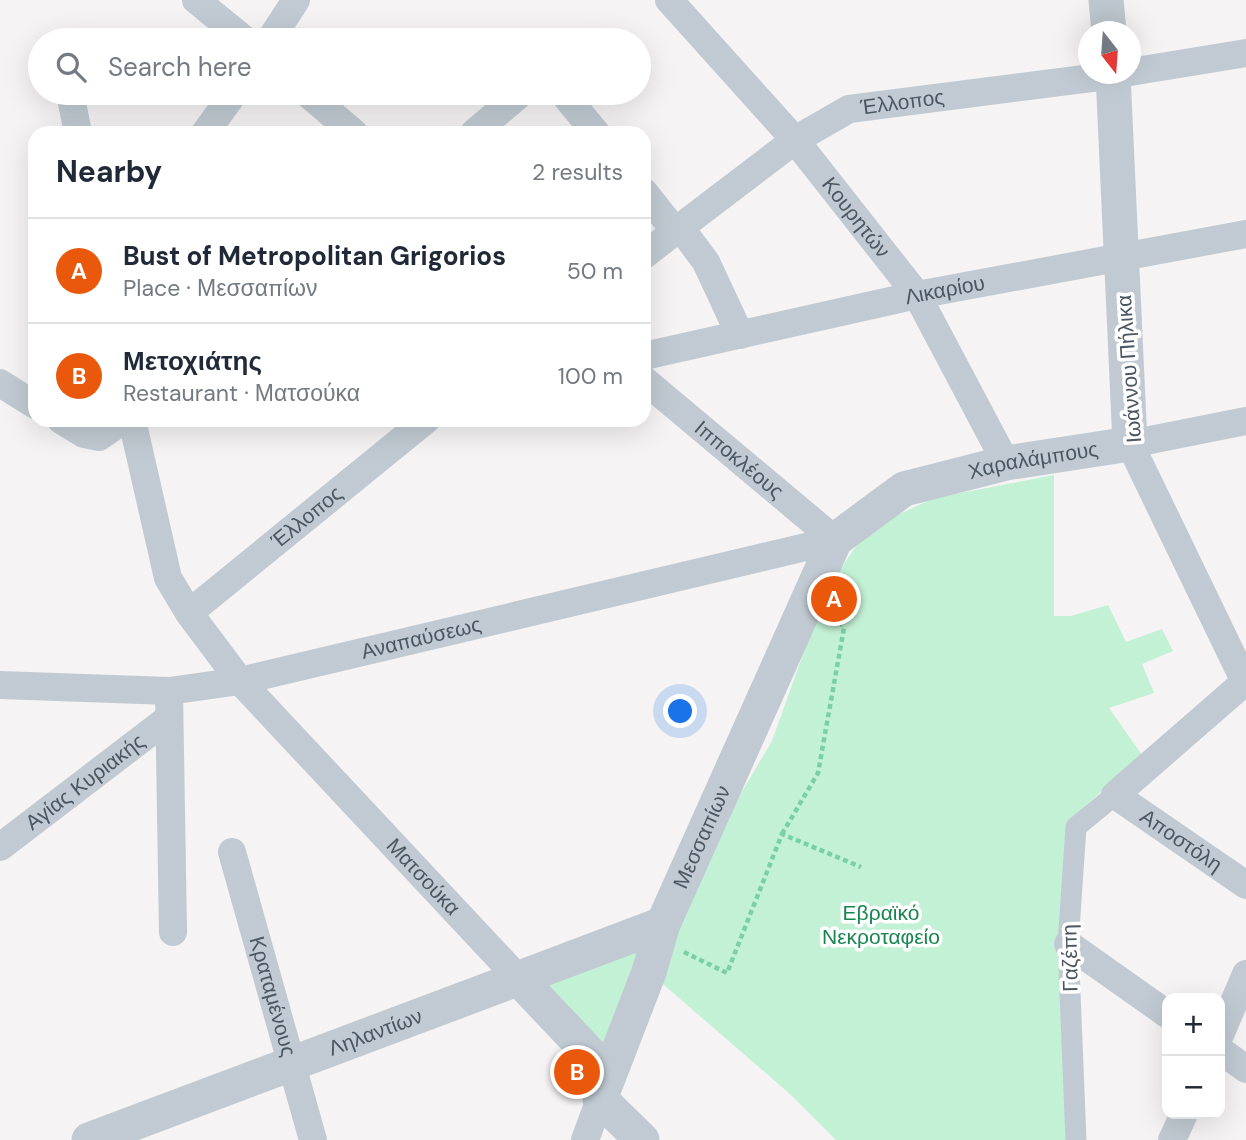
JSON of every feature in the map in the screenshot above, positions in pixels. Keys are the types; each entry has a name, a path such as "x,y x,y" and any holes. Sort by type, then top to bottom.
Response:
{"street":[{"path":"196,0 230,28"},
{"path":"278,28 296,0"},
{"name":"Κουρητών","path":"669,0 795,140 917,295 1006,463"},
{"path":"1106,0 1108,21"},
{"name":"Έλλοπος","path":"1141,70 1246,53"},
{"name":"Έλλοπος","path":"651,250 795,140 849,109 1078,79"},
{"name":"Ιωάννου Πήλικα","path":"1120,84 1122,258 1130,444 1246,682"},
{"path":"73,105 77,126"},
{"path":"210,126 225,105"},
{"path":"321,105 346,126"},
{"path":"482,126 507,105"},
{"path":"573,105 590,126"},
{"path":"651,200 706,262 740,335"},
{"name":"Λικαρίου","path":"651,354 917,295 1246,234"},
{"path":"0,383 28,401"},
{"name":"Ιπποκλέους","path":"651,386 835,540"},
{"name":"Χαραλάμπους","path":"835,540 904,489 1006,463 1130,444 1246,421"},
{"path":"72,427 84,434 99,437 113,427"},
{"path":"134,427 168,578 189,613 240,681"},
{"name":"Έλλοπος","path":"189,613 417,427"},
{"name":"Μεσσαπίων","path":"584,1140 649,972 661,931 835,540"},
{"name":"Αναπαύσεως","path":"0,685 169,704 240,681 835,540"},
{"name":"Ματσούκα","path":"240,681 519,979 604,1086 642,1140"},
{"path":"1115,795 1246,682"},
{"path":"169,704 173,932"},
{"name":"Αγίας Κυριακής","path":"0,847 169,704"},
{"name":"Αποστόλη","path":"1115,795 1246,885"},
{"name":"Γαζέπη","path":"1076,1140 1068,944 1076,827 1115,795"},
{"name":"Κραταμένους","path":"232,852 313,1140"},
{"name":"Ληλαντίων","path":"89,1140 519,979 661,931"},
{"path":"1068,944 1162,1010"},
{"path":"1225,1023 1246,974"},
{"path":"1225,1054 1246,1069"},
{"path":"1172,1140 1182,1119"}],"path":[{"path":"661,931 727,973 782,834 818,773 844,628 812,592"},
{"path":"782,834 861,867"}],"green space":[{"name":"Εβραϊκό Νεκροταφείο","path":"1054,475 1054,616 1071,616 1108,605 1126,642 1162,629 1173,651 1142,664 1154,693 1109,708 1142,755 1074,816 1076,1140 836,1140 790,1094 649,972 609,1074 519,979 663,924 772,741 832,581 859,542 889,519 934,498"}],"place":[{"name":"Bust of Metropolitan Grigorios","path":"834,599"},
{"name":"Μετοχιάτης","path":"577,1072"}]}
